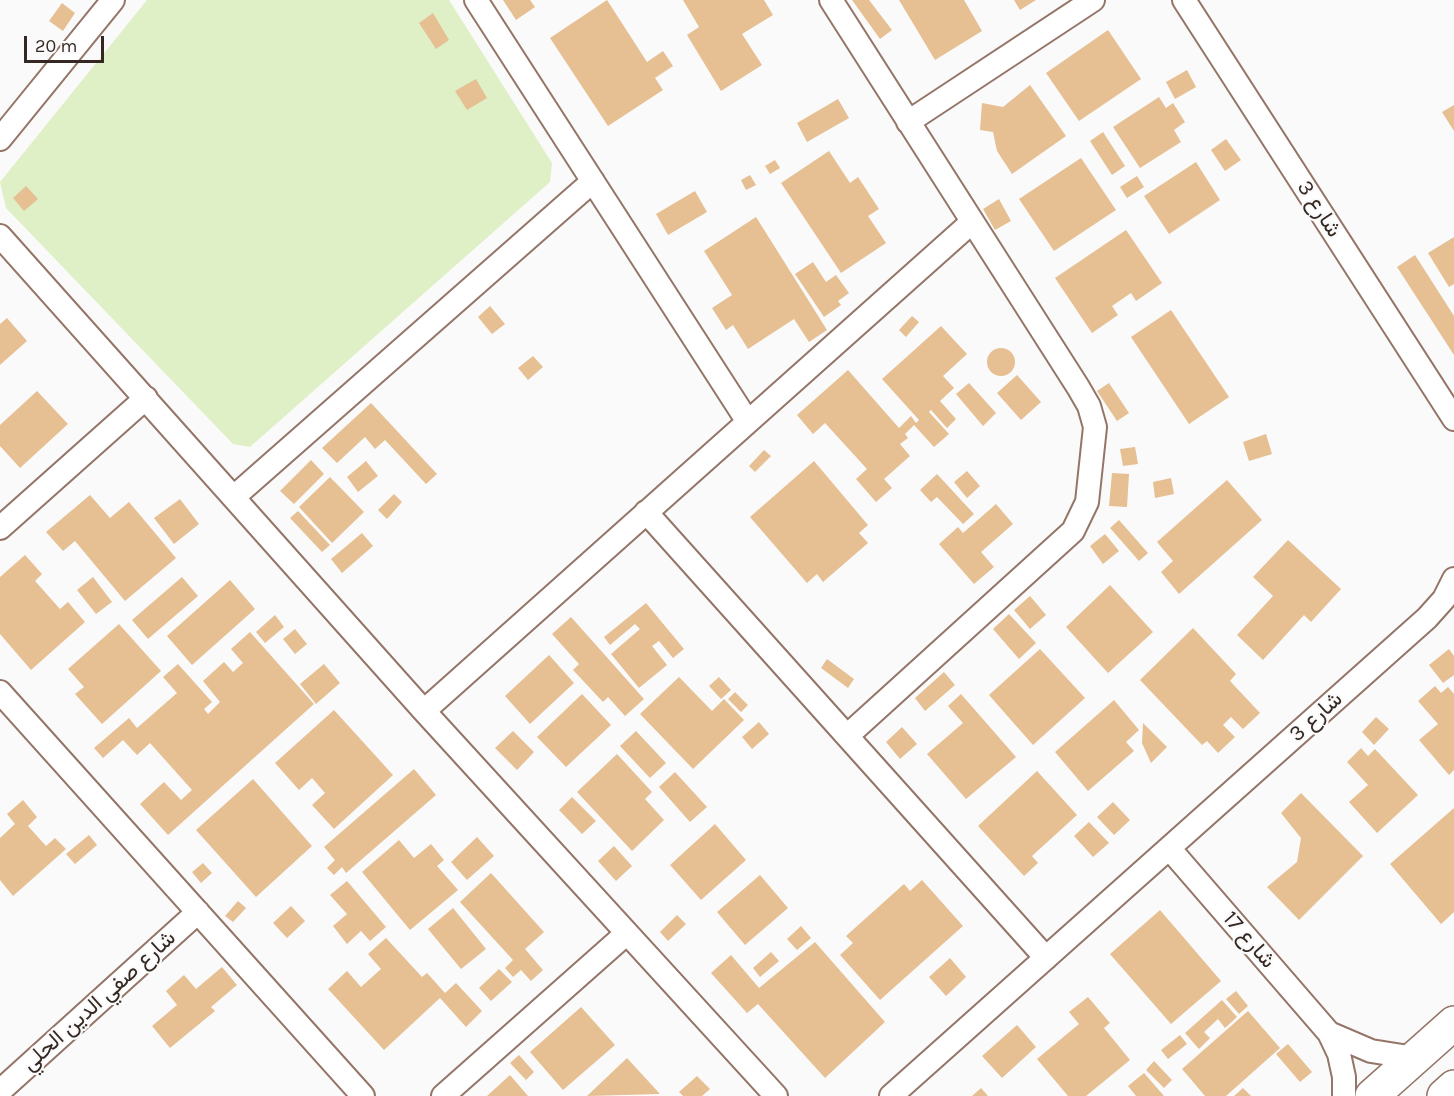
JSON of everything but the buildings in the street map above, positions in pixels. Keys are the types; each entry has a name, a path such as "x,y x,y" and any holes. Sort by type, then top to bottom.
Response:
{"main road":[{"path":"1372,1096 1454,1023"}],"street":[{"path":"0,139 113,0"},
{"path":"476,0 748,422"},
{"path":"831,0 1089,406 1095,427 1087,501 1082,517 1062,543 847,736"},
{"path":"908,122 1093,0"},
{"name":"شارع 3","path":"1184,0 1454,419"},
{"path":"235,496 593,181"},
{"path":"424,711 972,222"},
{"path":"0,236 235,496 424,711 776,1096"},
{"path":"0,528 146,398"},
{"path":"646,512 1046,958"},
{"name":"شارع 3","path":"891,1096 1427,618 1444,599 1454,579"},
{"path":"0,692 363,1096"},
{"name":"شارع 17","path":"1169,848 1329,1033 1339,1054 1344,1077 1344,1096"},
{"name":"شارع صفي الدين الحلي","path":"0,1091 198,912"},
{"path":"443,1096 627,933"},
{"name":"شارع 17","path":"1329,1033 1371,1051 1415,1058"}],"green space":[{"path":"147,0 449,0 552,163 550,182 250,447 233,444 6,208 0,182"}]}
